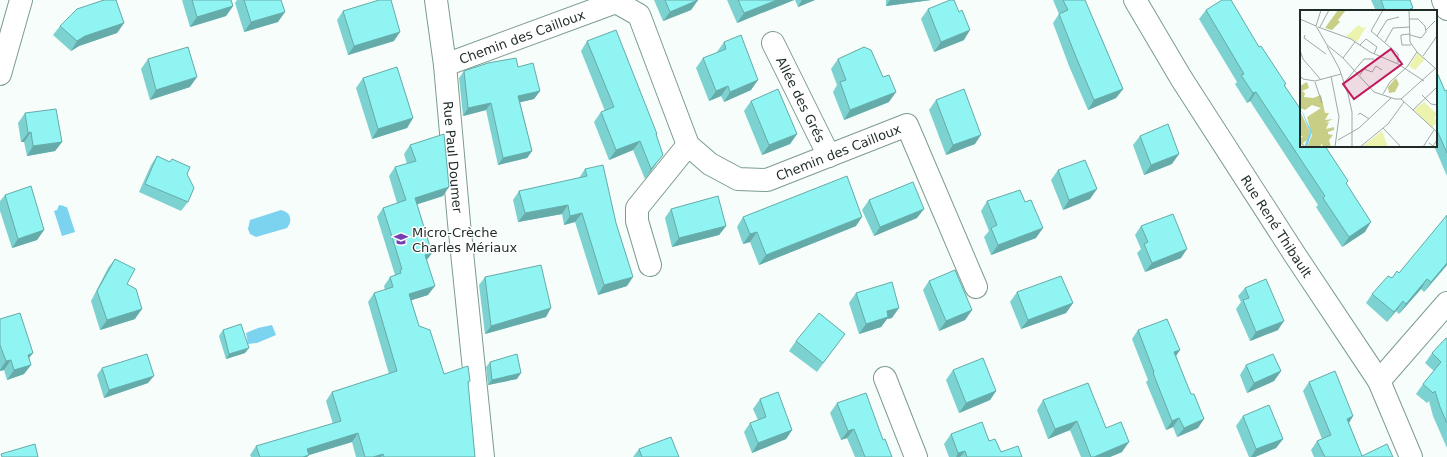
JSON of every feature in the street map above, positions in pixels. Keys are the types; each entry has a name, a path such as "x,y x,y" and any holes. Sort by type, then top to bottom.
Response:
{"street":[{"path":"0,74 21,0"},
{"name":"Rue Paul Doumer","path":"436,0 445,65 459,223 483,457"},
{"name":"Rue René Thibault","path":"1135,0 1185,85 1379,381 1411,457"},
{"path":"1443,0 1447,9"},
{"name":"Chemin des Cailloux","path":"445,65 616,2 639,15 688,145 710,164 738,179 767,180 907,125 976,287"},
{"name":"Allée des Grés","path":"774,43 829,156"},
{"path":"650,265 637,221 637,208 688,145"},
{"path":"1379,381 1447,303"},
{"path":"885,378 916,457"}],"water":[{"path":"59,205 67,207 75,232 62,236 54,211 57,210"},
{"path":"281,210 286,212 289,216 290,223 287,228 256,237 250,234 248,229 250,220"},
{"path":"272,325 276,335 257,343 248,344 246,333 258,328"}],"building":[{"path":"104,0 116,0 124,23 85,36 77,41 60,26 77,9"},
{"path":"192,0 231,0 233,6 197,17"},
{"path":"244,0 281,0 285,12 251,22"},
{"path":"379,0 391,0 400,32 354,46 343,11"},
{"path":"665,0 698,0 670,12"},
{"path":"738,0 777,0 744,13"},
{"path":"950,0 954,0 959,12 962,10 970,30 941,42 928,9"},
{"path":"1063,0 1085,0 1123,89 1094,100 1059,14 1068,10"},
{"path":"1222,0 1231,0 1259,47 1261,46 1300,109 1300,147 1326,147 1348,181 1346,183 1371,222 1349,237 1323,198 1325,196 1256,92 1253,93 1241,75 1244,74 1206,10"},
{"path":"1381,0 1410,0 1413,8 1410,10 1385,10"},
{"path":"616,30 657,134 663,155 651,169 640,141 616,150 601,112 614,107 587,41"},
{"path":"741,35 758,80 730,92 728,86 716,91 703,58 726,49 724,42"},
{"path":"188,47 197,77 156,90 148,59"},
{"path":"864,47 871,50 883,77 889,75 896,92 850,110 840,82 846,80 838,59"},
{"path":"516,58 518,67 533,63 540,91 518,96 532,151 503,158 491,103 468,108 464,71 488,63"},
{"path":"397,67 413,118 378,129 363,78"},
{"path":"1437,72 1445,91 1447,90 1447,153 1437,130"},
{"path":"778,89 797,134 769,145 751,101"},
{"path":"964,89 981,135 953,145 936,100"},
{"path":"56,109 62,142 33,146 31,132 28,133 25,113"},
{"path":"1168,124 1179,154 1151,165 1140,136"},
{"path":"444,134 449,187 415,198 432,253 425,255 435,286 409,294 419,326 430,330 444,374 468,366 470,381 468,382 475,457 384,457 383,454 373,457 365,457 358,433 307,449 309,455 303,457 260,457 256,446 341,421 332,392 397,371 374,293 393,287 390,277 401,273 400,270 402,269 383,208 406,200 395,167 416,161 410,145"},
{"path":"157,156 170,162 172,159 190,167 187,174 194,188 188,202 145,184"},
{"path":"1085,160 1097,189 1069,200 1058,170"},
{"path":"603,165 616,223 633,277 604,285 582,213 570,216 568,205 525,213 519,191 587,176 585,169"},
{"path":"847,176 862,217 766,255 757,232 750,234 743,217"},
{"path":"913,182 924,209 880,227 869,200"},
{"path":"31,186 44,230 18,239 5,195"},
{"path":"1020,190 1025,202 1031,200 1043,228 998,245 991,228 997,225 987,201"},
{"path":"718,196 726,226 679,238 671,209"},
{"path":"1173,214 1187,249 1152,263 1144,244 1148,242 1141,226"},
{"path":"1447,215 1447,263 1431,282 1427,279 1406,304 1403,301 1394,312 1372,294 1388,276 1392,278 1397,271 1399,273"},
{"path":"115,259 135,269 127,284 136,289 142,309 107,320 97,291"},
{"path":"541,265 551,308 491,326 485,277"},
{"path":"955,270 972,310 946,321 929,281"},
{"path":"1061,276 1073,303 1028,320 1017,292"},
{"path":"1266,279 1284,321 1256,332 1243,300 1249,298 1245,288"},
{"path":"892,282 899,308 887,311 888,317 866,324 856,293"},
{"path":"20,313 33,353 28,355 31,365 14,370 11,360 6,361 0,345 0,319"},
{"path":"819,313 845,334 823,363 796,341"},
{"path":"1167,319 1180,350 1174,352 1191,394 1194,394 1204,419 1184,428 1179,418 1172,421 1138,330"},
{"path":"241,324 249,348 229,354 223,330"},
{"path":"1446,338 1447,423 1435,391 1433,393 1423,384 1441,362 1432,353"},
{"path":"147,354 154,376 109,390 102,368"},
{"path":"517,354 521,373 492,380 490,362"},
{"path":"1273,354 1281,371 1254,383 1246,365"},
{"path":"983,358 996,391 966,403 953,370"},
{"path":"1335,371 1353,416 1347,419 1362,456 1387,444 1393,457 1325,457 1317,441 1331,435 1309,382"},
{"path":"1088,383 1106,428 1121,422 1129,442 1094,457 1091,457 1077,421 1055,429 1043,400"},
{"path":"778,392 792,430 758,443 750,423 766,417 760,399"},
{"path":"866,393 883,440 885,439 892,457 865,457 854,429 848,431 837,403"},
{"path":"1269,405 1283,439 1256,449 1243,416"},
{"path":"982,422 989,441 995,439 1001,452 1018,446 1022,457 967,457 965,451 958,453 951,434"},
{"path":"671,437 679,457 642,457 639,449"},
{"path":"35,444 38,457 2,457 1,454"}],"place":[{"name":"Micro-Crèche Charles Mériaux","path":"401,239"}]}
